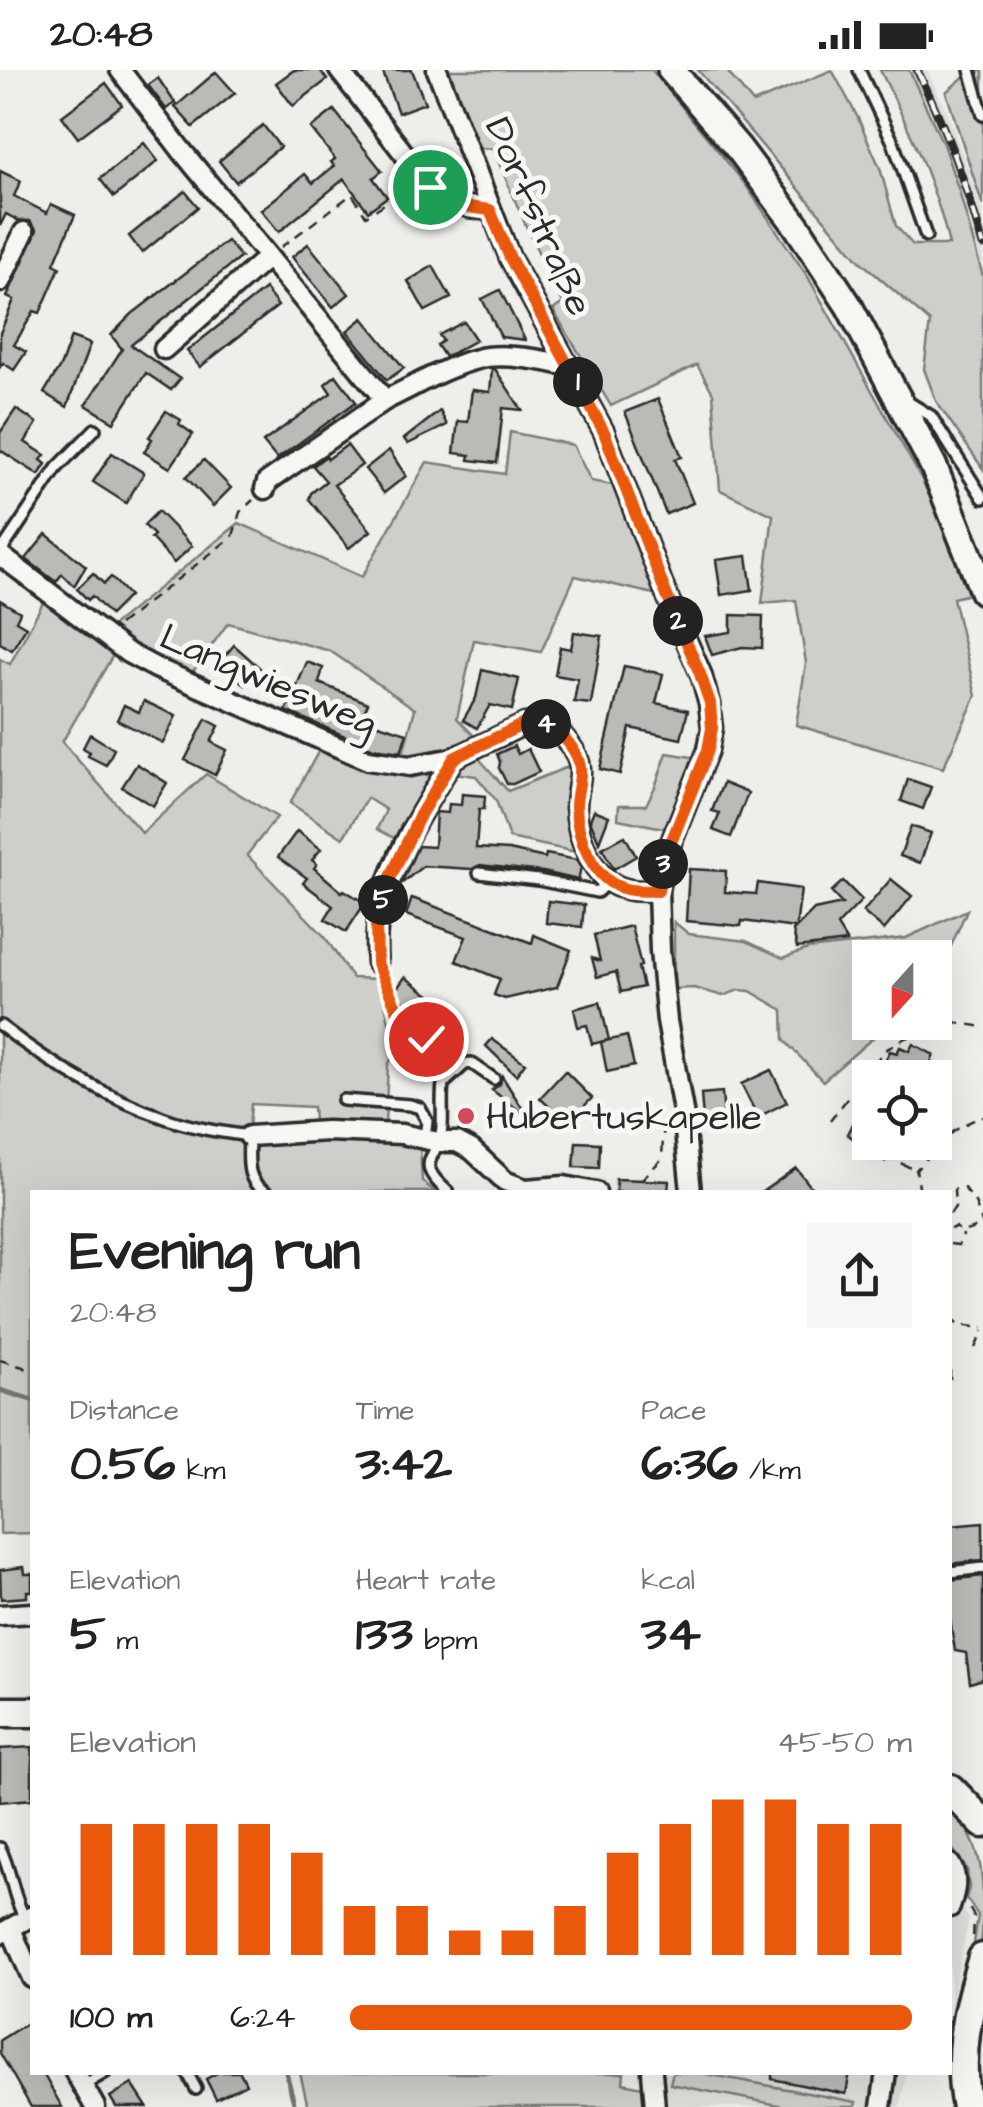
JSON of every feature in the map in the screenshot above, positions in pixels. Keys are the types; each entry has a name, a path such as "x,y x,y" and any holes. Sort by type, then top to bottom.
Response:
{"main road":[{"path":"672,70 739,149 850,306 932,465 983,590"},
{"path":"0,1712 30,1712"},
{"path":"952,1790 983,1823"},
{"path":"968,2107 964,2092 964,2041 983,1958"},
{"path":"976,2107 971,2059 974,2025 983,1995"}],"street":[{"path":"120,70 385,400"},
{"path":"339,70 430,187 452,201 490,210"},
{"name":"Dorfstraße","path":"437,70 510,258 604,432 710,703 712,728 708,750 664,860 658,891 660,950 691,1190"},
{"path":"0,282 24,232"},
{"path":"164,350 268,257"},
{"path":"265,489 267,482 385,400 447,369 482,357 546,360 570,367"},
{"name":"Langwiesweg","path":"0,554 128,653 368,760 410,766 454,758 524,724 550,724 564,736 580,765 576,805 579,832 592,862 609,881"},
{"path":"377,963 376,922 387,885 420,815 454,758"},
{"path":"609,881 625,889 658,891"},
{"path":"249,1136 327,1131 402,1134 457,1142 506,1180 526,1189 564,1186 585,1190"},
{"path":"0,1615 30,1613"},
{"path":"952,1867 956,1885 952,1898"},
{"path":"17,1924 30,1971"},
{"path":"648,2075 655,2107"},
{"path":"881,2107 886,2075"},
{"path":"78,2079 95,2107"}],"lane":[{"path":"859,70 893,142 926,236"},
{"path":"970,70 983,115"},
{"path":"896,394 931,416 983,498"},
{"path":"0,554 57,468 95,429"},
{"path":"478,873 597,892 609,881"},
{"path":"1,1026 28,1047 102,1091 165,1118 249,1136 248,1170 256,1188 261,1190"},
{"path":"432,1141 442,1127 442,1084 471,1063 494,1079"},
{"path":"343,1100 420,1108 432,1141 431,1178 446,1190"},
{"path":"952,1572 983,1568"},
{"path":"0,1848 12,1877 17,1924"},
{"path":"189,2075 196,2089"}],"path":[{"path":"268,257 352,194 366,216 423,178"},
{"path":"105,636 233,536 240,512 265,489"},
{"path":"377,963 402,1021 434,1046 442,1084"},
{"path":"830,1121 884,1051 906,1038 954,1022 983,1028"},
{"path":"641,1180 662,1159 664,1116"},
{"path":"916,1170 940,1143 968,1121 983,1116"},
{"path":"884,1162 894,1160 916,1170"},
{"path":"916,1170 920,1190"},
{"path":"952,1211 954,1190 963,1188 974,1200 983,1227 962,1232"},
{"path":"952,1228 962,1232"},
{"path":"952,1244 962,1242 962,1232"},
{"path":"952,1320 958,1325 983,1330 975,1348"},
{"path":"0,1360 30,1371"}],"shaded area":[{"path":"448,70 652,70 745,184 808,277 922,480 970,594 953,598 976,696 943,768 796,725 806,663 796,600 762,603 773,515 720,490 713,393 697,365 611,406 553,310 563,303 493,149 478,148"},
{"path":"698,70 726,70 753,103 832,70 880,168 896,226 913,245 949,245 920,156 880,70 909,70 943,144 983,277 983,469 936,401 924,369 930,322 860,261"},
{"path":"909,70 927,70 973,183 983,213 983,277 943,144"},
{"path":"972,70 983,70 983,206 946,92"},
{"path":"510,432 573,445 591,481 612,485 658,595 575,576 541,652 474,640 457,718 478,740 454,752 401,761 415,709 330,651 228,623 189,677 106,631 239,523 362,577 427,462 505,474"},
{"path":"46,597 116,650 62,742 142,833 206,774 277,817 247,855 325,937 352,978 379,979 390,1026 405,1035 388,1065 385,1124 314,1122 313,1107 251,1104 248,1140 398,1140 420,1146 422,1181 433,1190 30,1190 30,1533 0,1534 0,659 10,664"},
{"path":"322,745 435,771 438,775 398,840 377,829 386,810 367,798 343,838 290,803"},
{"path":"667,753 698,758 678,807 663,828 618,819 619,805 646,805"},
{"path":"475,754 508,791 570,766 568,822 581,853 509,838 496,800 476,776 454,773"},
{"path":"967,910 952,944 952,940 888,940 906,938"},
{"path":"674,922 689,934 746,941 783,958 808,949 852,944 852,1040 870,1040 823,1081 784,1040 783,1010 750,991 723,996 694,988 674,989"},
{"path":"952,1808 977,1851 982,1875 982,1940 973,1950 978,1915 966,1898 967,1870 952,1848"},
{"path":"963,1909 969,1919 952,1999 952,1910"},
{"path":"300,2075 624,2075 623,2083 643,2087 645,2107 308,2107"},
{"path":"662,2075 906,2075 900,2107 668,2107 668,2098 660,2087"},
{"path":"672,2075 712,2075 856,2102 855,2107 789,2107 670,2084"}],"building":[{"path":"294,70 320,70 327,80 293,106 276,83"},
{"path":"382,70 412,70 425,103 398,113"},
{"path":"216,72 235,93 193,127 175,107"},
{"path":"158,78 175,103 166,109 148,85"},
{"path":"106,83 122,105 78,138 62,116"},
{"path":"334,110 382,171 373,178 387,197 368,211 344,179 279,232 261,210 305,174 313,183 334,166 331,162 335,159 311,128"},
{"path":"263,125 280,147 236,182 219,161"},
{"path":"144,143 158,161 114,197 100,179"},
{"path":"0,171 21,181 14,196 47,213 51,204 75,215 54,264 60,267 40,313 34,311 14,345 26,352 14,370 3,363 0,367 0,333 14,300 7,297 37,230 30,221 19,221 6,214 0,226"},
{"path":"414,187 427,203 408,215 398,198"},
{"path":"185,191 198,207 142,253 129,236"},
{"path":"227,241 241,257 131,345 180,379 171,390 146,373 114,422 86,405 122,349 111,335 132,314"},
{"path":"308,244 349,294 333,307 292,257"},
{"path":"433,266 451,298 425,311 408,281"},
{"path":"265,289 278,306 200,367 187,351"},
{"path":"500,290 525,340 501,337 482,299"},
{"path":"363,318 404,368 387,380 347,331"},
{"path":"464,322 476,340 445,357 437,345 443,341 439,335"},
{"path":"71,337 90,344 67,407 44,393 61,365"},
{"path":"492,369 522,410 503,408 497,463 469,460 470,455 454,453 458,421 468,422 472,390 490,392"},
{"path":"336,375 356,402 277,459 263,442 331,393 325,384"},
{"path":"658,399 682,457 675,459 693,503 666,514 625,412"},
{"path":"16,409 37,423 25,442 45,455 41,460 46,464 39,475 0,450 0,433"},
{"path":"166,411 193,434 170,468 144,452"},
{"path":"440,411 447,425 408,444 404,439"},
{"path":"347,445 362,465 334,485 371,531 349,548 309,499 326,481 313,466"},
{"path":"389,450 406,476 384,493 365,469"},
{"path":"112,453 144,473 126,503 93,482"},
{"path":"204,460 231,488 213,506 186,477"},
{"path":"158,511 192,546 174,563 144,525"},
{"path":"46,534 86,566 74,586 62,574 56,582 26,559"},
{"path":"747,556 752,590 721,595 716,560"},
{"path":"93,573 104,584 111,577 129,596 110,615 92,596 88,600 77,589"},
{"path":"0,600 20,612 16,621 26,627 12,650 0,643"},
{"path":"731,615 763,616 762,648 742,647 712,655 705,636 731,632"},
{"path":"574,632 602,636 591,704 574,702 578,679 555,675 560,647 571,649"},
{"path":"234,645 260,668 245,685 219,663"},
{"path":"307,662 323,668 319,683 368,703 366,720 407,733 401,752 373,748 286,711"},
{"path":"624,666 663,674 656,703 688,710 681,739 630,728 620,774 600,769"},
{"path":"482,670 519,679 512,710 490,705 477,728 463,720 476,698"},
{"path":"144,701 176,716 163,743 117,720 124,705 139,712"},
{"path":"206,719 219,726 211,742 227,750 215,775 185,760"},
{"path":"90,734 114,749 106,765 88,756 90,752 83,748"},
{"path":"514,746 518,754 528,749 539,772 507,784 497,754"},
{"path":"137,764 167,783 153,806 122,787"},
{"path":"908,779 931,787 923,809 901,801"},
{"path":"723,783 748,793 731,837 713,830 720,813 712,811"},
{"path":"462,794 485,796 484,809 479,809 476,848 577,860 581,867 578,880 480,865 472,869 423,866 401,884 418,846 434,847 436,812 448,813 449,804 461,805"},
{"path":"594,810 609,816 599,842 590,820"},
{"path":"911,826 931,833 920,863 900,856"},
{"path":"297,831 321,849 312,860 317,864 314,868 342,892 365,903 346,932 325,919 333,906 303,883 307,878 278,857"},
{"path":"625,836 636,856 614,869 602,848"},
{"path":"689,869 726,871 725,892 756,894 758,883 801,889 796,928 742,921 741,926 686,921"},
{"path":"891,879 912,896 884,930 863,912"},
{"path":"843,881 862,900 837,926 847,942 797,948 793,931 814,910 842,904 831,892"},
{"path":"412,898 532,943 534,935 571,950 557,987 505,999 494,995 500,979 456,961 466,937 406,915"},
{"path":"548,901 584,905 582,927 546,923"},
{"path":"631,926 643,987 621,992 616,972 597,977 592,958 600,961 594,935"},
{"path":"405,977 435,999 419,1021 400,1007 404,1002 393,994"},
{"path":"600,1002 609,1040 592,1044 587,1025 578,1027 574,1009"},
{"path":"627,1036 634,1066 607,1072 601,1042"},
{"path":"492,1039 525,1063 516,1075 486,1046"},
{"path":"913,1044 934,1055 932,1060 885,1060 890,1051 897,1053 900,1047 909,1051"},
{"path":"771,1070 787,1102 758,1117 741,1084"},
{"path":"565,1071 592,1098 567,1124 540,1098"},
{"path":"502,1076 525,1115 492,1090 500,1084"},
{"path":"722,1092 724,1118 703,1119 701,1094"},
{"path":"576,1142 600,1143 599,1168 574,1167"},
{"path":"796,1168 813,1190 765,1190"},
{"path":"616,1179 669,1181 668,1190 616,1190"},
{"path":"983,1522 983,1560 952,1564 952,1525"},
{"path":"24,1567 25,1574 30,1574 27,1597 1,1599 0,1570"},
{"path":"983,1576 983,1679 970,1683 966,1653 955,1651 952,1580"},
{"path":"30,1747 30,1799 0,1802 0,1749"},
{"path":"30,2021 30,2075 44,2075 62,2107 31,2107 0,2053 0,2040"},
{"path":"213,2075 242,2075 246,2084 216,2099 206,2079"},
{"path":"772,2075 849,2075 846,2094 772,2079"},
{"path":"132,2084 147,2107 116,2107 110,2097"}],"waterway":[{"path":"0,1390 30,1399"},
{"path":"287,2075 295,2107"}],"railway":[{"path":"917,70 954,156 983,245"}],"place":[{"name":"Hubertuskapelle","path":"466,1116"}],"route":[{"path":"426,1039 402,1021 377,963 376,922 402,851 454,758 524,724 550,724 564,736 580,765 576,805 579,832 592,862 609,881 625,889 658,891 664,860 708,750 712,728 710,703 700,674 604,432 510,258 490,210 452,201 430,187"}]}
